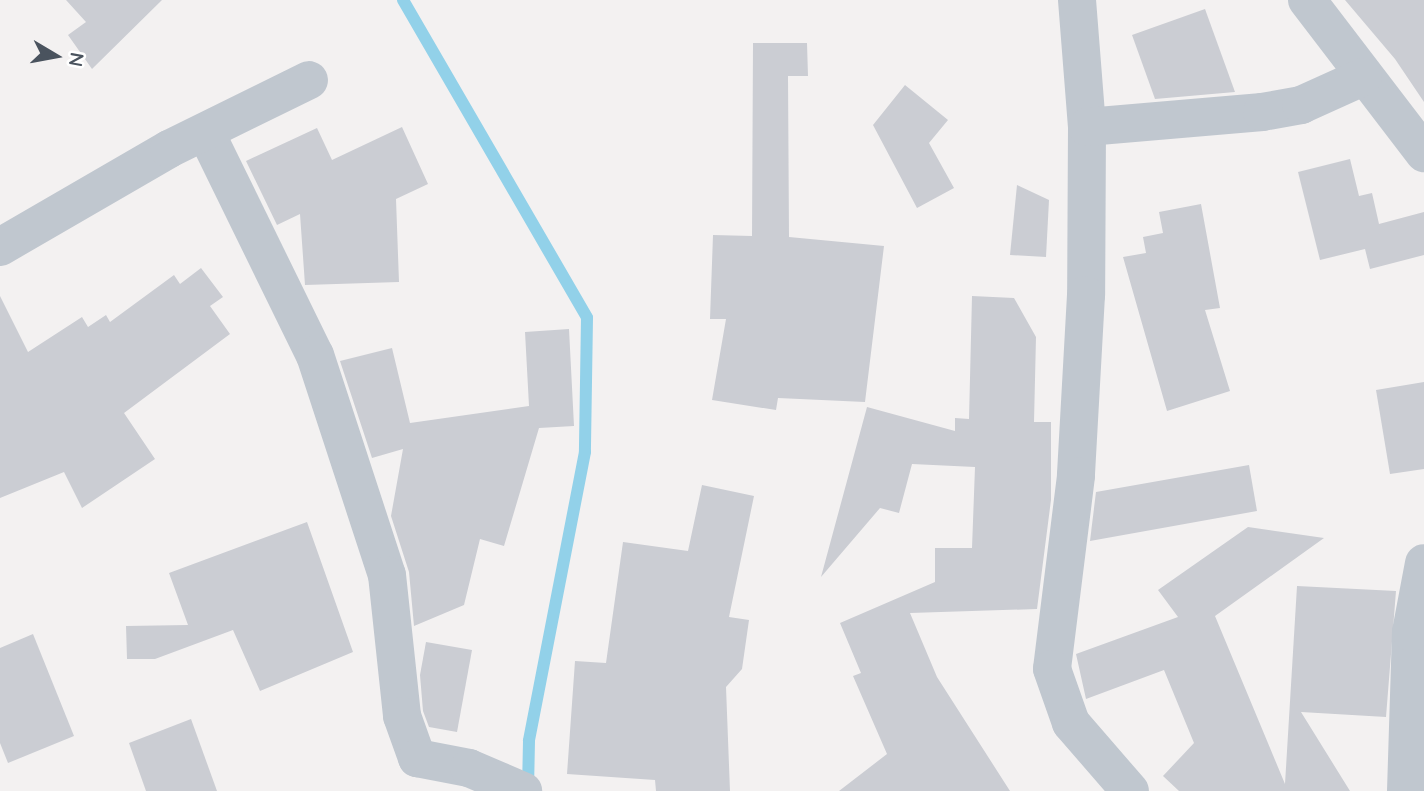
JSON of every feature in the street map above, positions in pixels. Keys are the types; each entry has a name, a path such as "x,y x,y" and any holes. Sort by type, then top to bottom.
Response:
{"street":[{"path":"1077,0 1087,127 1079,422 1052,669 1070,723 1130,791"},
{"path":"1307,0 1363,77 1424,153"},
{"path":"1087,127 1262,112 1301,105 1363,77"},
{"path":"0,247 169,149 207,135 309,80"},
{"path":"207,135 315,355 387,575 402,716 417,758 469,768 523,791"},
{"path":"1406,791 1411,632 1424,564"}],"building":[{"path":"66,0 162,0 92,69 68,35 86,22"},
{"path":"1345,0 1424,0 1424,102 1395,59"},
{"path":"1205,9 1235,92 1155,99 1132,35"},
{"path":"753,43 807,43 808,76 788,76 789,237 884,246 865,402 778,398 776,410 712,400 726,319 710,319 713,235 752,236"},
{"path":"905,85 948,120 929,143 954,188 917,208 873,125"},
{"path":"402,127 428,184 396,199 399,282 305,285 300,214 277,225 246,161 317,128 332,160"},
{"path":"1350,159 1359,196 1372,193 1379,224 1424,212 1424,255 1370,269 1365,249 1320,260 1298,172"},
{"path":"1017,185 1049,200 1046,257 1010,255"},
{"path":"1201,204 1220,308 1205,310 1230,391 1167,411 1123,257 1146,253 1143,237 1163,233 1159,212"},
{"path":"201,268 223,297 210,306 230,334 124,413 155,459 82,508 64,472 0,498 0,296 28,352 82,317 88,327 106,315 110,322 174,275 180,284"},
{"path":"972,296 1014,298 1036,337 1034,422 1051,422 1051,500 1037,609 910,613 937,677 1010,791 839,791 887,754 853,676 861,673 840,623 935,582 935,548 972,548 975,467 912,464 899,513 880,508 821,577 867,407 955,431 955,418 969,419"},
{"path":"569,329 574,426 539,428 504,546 480,539 464,605 414,626 409,572 391,516 403,449 372,458 340,361 392,348 410,423 529,406 525,332"},
{"path":"1424,382 1424,469 1390,474 1376,390"},
{"path":"1249,465 1257,511 1090,541 1096,492"},
{"path":"702,485 754,496 729,617 749,620 742,669 726,687 730,791 656,791 655,780 567,774 575,661 606,663 623,542 688,551"},
{"path":"307,522 353,652 260,691 233,630 155,659 127,659 126,626 188,625 169,573"},
{"path":"1248,527 1324,538 1215,616 1285,784 1297,586 1396,591 1386,717 1301,712 1350,791 1179,791 1163,776 1194,743 1164,670 1086,699 1076,654 1178,617 1158,590"},
{"path":"33,634 74,736 8,763 0,743 0,648"},
{"path":"426,642 472,650 457,732 429,727 423,711 420,675"},
{"path":"191,719 217,791 146,791 129,743"}],"waterway":[{"path":"403,0 587,318 585,452 529,741 528,788"}]}
